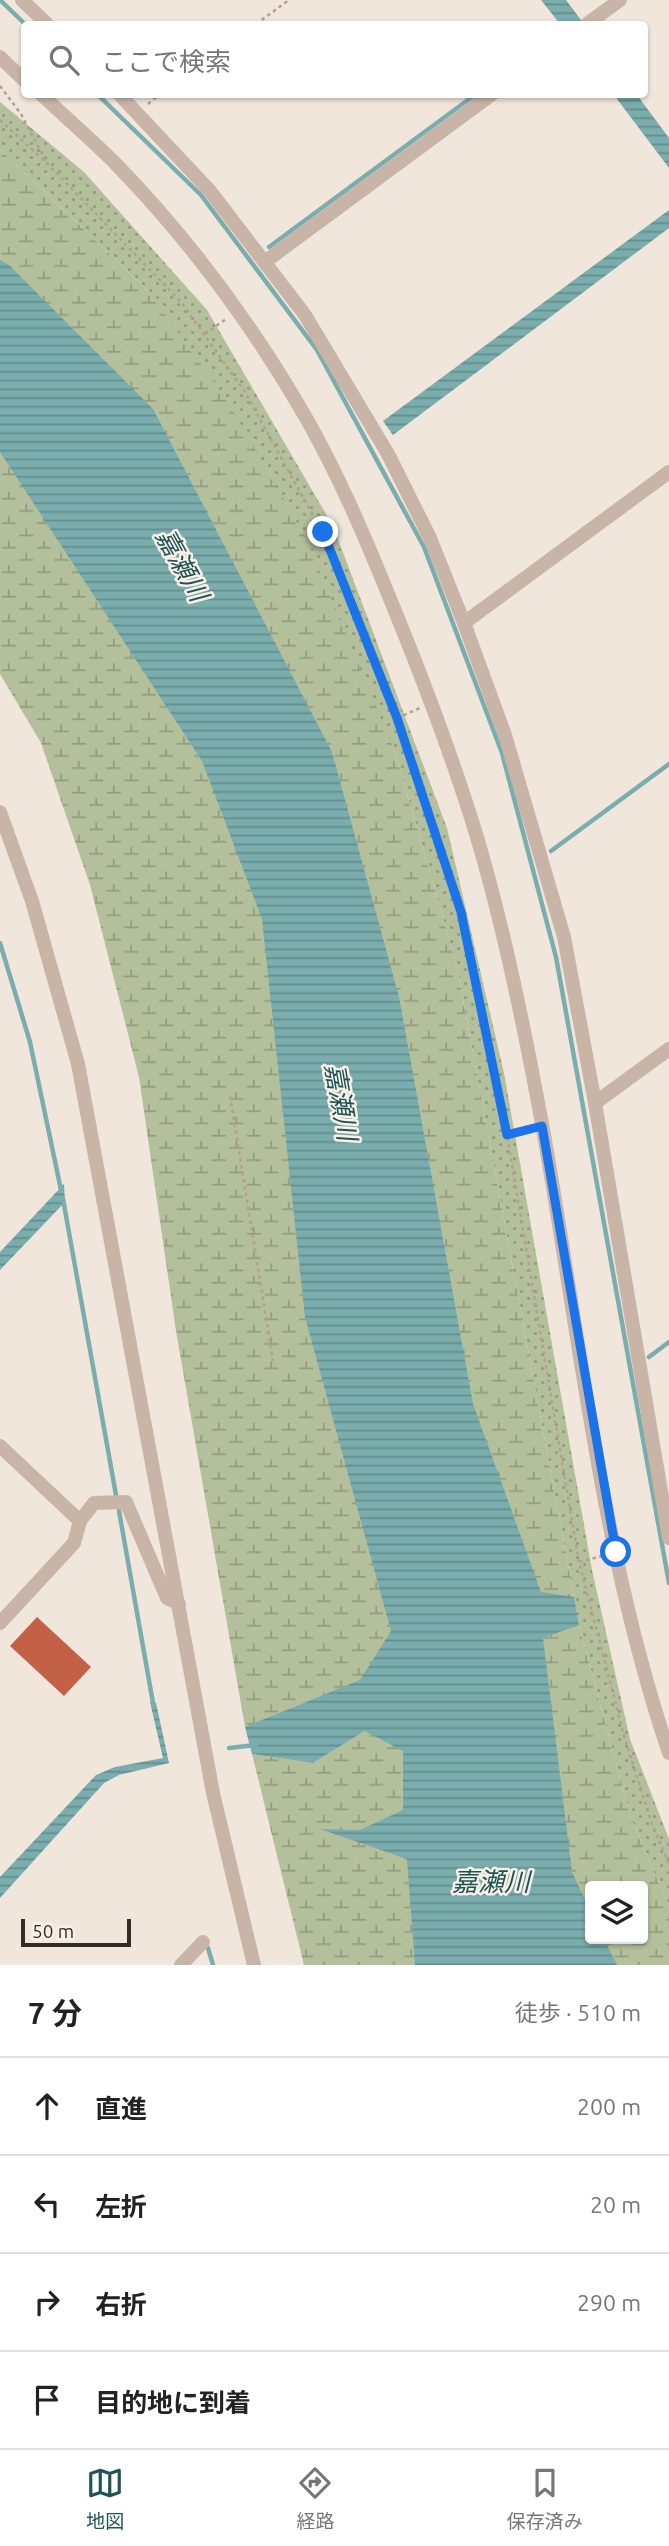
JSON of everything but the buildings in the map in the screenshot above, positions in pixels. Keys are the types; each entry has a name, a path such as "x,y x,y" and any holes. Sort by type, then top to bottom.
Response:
{"street":[{"path":"22,0 44,21"},
{"path":"592,21 620,0"},
{"path":"0,57 21,77"},
{"path":"45,98 115,163 179,236 237,311 305,416 357,519 433,703 478,839 510,967 542,1126 616,1552 634,1633 669,1753"},
{"path":"123,98 210,191 305,315 388,454 430,538 464,623 505,735 564,937 596,1102 669,1538"},
{"path":"266,261 487,98"},
{"path":"464,623 669,472"},
{"path":"0,812 32,901 78,1064 213,1793 254,1965"},
{"path":"596,1102 669,1049"},
{"path":"0,1446 80,1521"},
{"path":"0,1623 74,1543 80,1521 94,1503 126,1502 167,1598 179,1604"},
{"path":"181,1965 203,1942"}],"path":[{"path":"260,21 289,0"},
{"path":"0,86 21,114 48,164"},
{"path":"0,120 48,164 181,302 245,392 323,532 397,718 461,912 507,1135 579,1562 624,1736 652,1824 669,1864"},
{"path":"204,334 237,311"},
{"path":"397,718 433,703"},
{"path":"230,1096 273,1362"},
{"path":"507,1135 542,1126"},
{"path":"579,1562 616,1552"}],"green space":[{"path":"0,102 84,172 207,310 333,526 447,828 504,1073 592,1570 630,1739 669,1839 669,1907 630,1815 579,1625 457,967 395,752 148,291 0,149"},
{"path":"0,149 148,291 225,397 307,540 395,752 457,967 579,1625 630,1815 669,1907 669,1965 556,1965 517,1602 382,1001 0,285"},
{"path":"0,433 217,756 277,933 409,1651 376,1684 277,1726 245,1727 176,1331 139,1077 90,885 41,743 0,674"},
{"path":"365,1731 416,1735 432,1965 304,1965 252,1754 313,1763"}],"water":[{"path":"541,0 566,0 582,21 558,21"},
{"path":"616,98 639,98 669,138 669,168"},
{"path":"669,210 669,228 393,435 383,421"},
{"name":"嘉瀬川","path":"0,260 9,265 153,409 332,752 399,997 473,1404 541,1592 574,1597 579,1625 543,1638 572,1872 585,1899 585,1944 606,1944 617,1965 415,1965 407,1859 320,1829 360,1830 403,1810 403,1751 365,1731 313,1763 252,1754 245,1727 360,1680 391,1631 305,1317 262,919 202,761 0,452"},
{"path":"64,1184 65,1202 0,1270 0,1252"},
{"path":"150,1702 156,1703 169,1763 119,1775 104,1783 0,1898 0,1877 96,1775 115,1767 163,1758"}],"waterway":[{"path":"0,0 22,21"},
{"path":"101,98 201,195 317,350 424,547 502,753 556,957 669,1583"},
{"path":"269,247 471,98"},
{"path":"551,851 669,764"},
{"path":"0,943 30,1042 61,1190"},
{"path":"63,1199 116,1495"},
{"path":"649,1357 669,1342"},
{"path":"119,1511 153,1703"},
{"path":"229,1748 256,1745"},
{"path":"208,1948 213,1965"}],"route":[{"path":"323,532 397,718 461,912 507,1135 542,1126 616,1552"}]}
